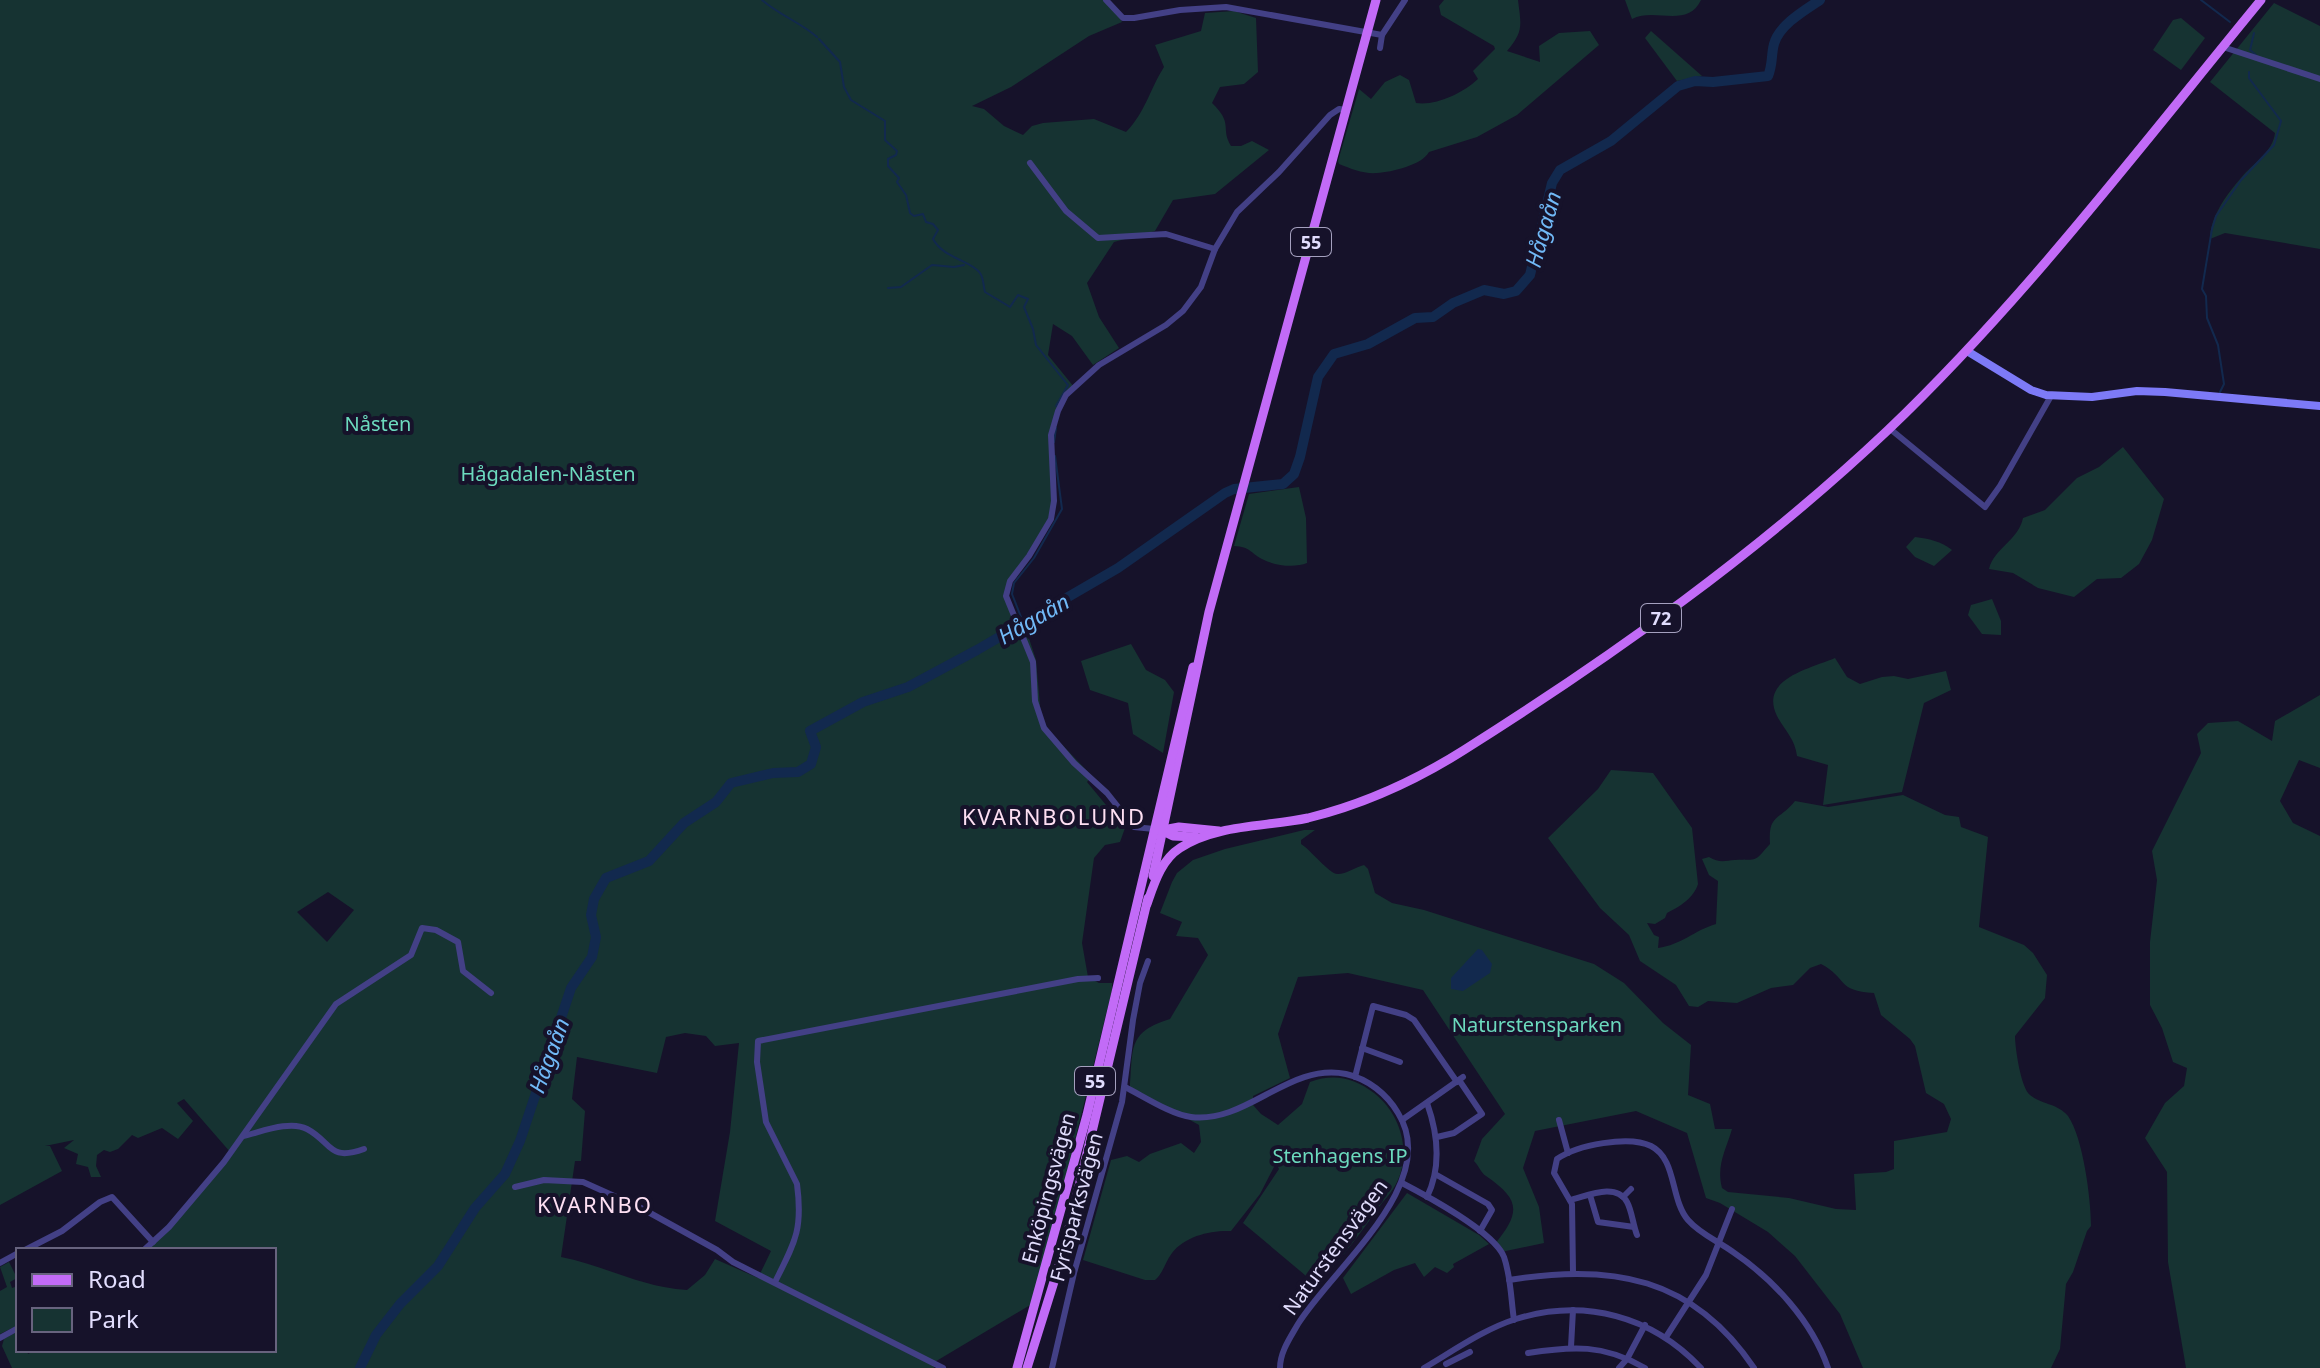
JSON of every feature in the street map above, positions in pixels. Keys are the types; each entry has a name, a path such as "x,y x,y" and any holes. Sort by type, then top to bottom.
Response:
{"main road":[{"name":"55","path":"1158,829 1184,697 1200,649 1376,0"},
{"name":"72","path":"1158,829 1173,836 1203,837 1309,818 1384,794 1423,775 1686,600 1789,517 1889,428 1967,351 2035,274 2261,0"},
{"name":"55","path":"1158,829 1168,811 1200,649"},
{"path":"1168,811 1179,827"},
{"name":"72","path":"1158,829 1179,827 1225,831"},
{"name":"Enköpingsvägen","path":"1030,1368 1063,1253 1147,904 1158,829"},
{"name":"Enköpingsvägen","path":"1017,1368 1087,1115 1158,829"},
{"path":"1147,904 1159,872 1168,859 1181,847 1203,837"}],"street":[{"path":"1106,0 1123,18 1226,7 1382,35"},
{"path":"1380,48 1382,35 1405,0"},
{"path":"2223,47 2320,79"},
{"path":"1158,829 1134,827 1107,793 1074,763 1044,728 1035,701 1033,662 1006,596 1010,581 1051,519 1054,501 1050,442 1060,406 1071,390 1093,369 1166,325 1183,311 1201,287 1215,249 1240,208 1280,171 1330,115 1339,109 1346,110"},
{"path":"1030,163 1066,211 1098,238 1163,234 1215,249"},
{"path":"1967,351 2031,390 2051,396 2092,397 2129,391 2156,391 2320,406"},
{"path":"1889,428 1985,507 2004,480 2051,396"},
{"path":"146,1248 169,1227 224,1162 336,1004 411,955 422,928 436,930 458,942 463,971 491,993"},
{"name":"Fyrisparksvägen","path":"1052,1368 1074,1273 1125,1087 1133,1020 1148,961"},
{"path":"775,1282 797,1237 800,1220 797,1184 766,1122 757,1062 758,1041 1078,979 1098,978"},
{"path":"1355,1077 1373,1006 1410,1017 1460,1080 1482,1114 1454,1133 1437,1137"},
{"path":"1367,1026 1375,1019"},
{"path":"1362,1048 1400,1062"},
{"path":"1125,1087 1186,1116 1202,1117 1228,1112 1292,1081 1335,1073 1355,1077 1383,1094 1402,1120 1460,1080"},
{"path":"1444,1091 1457,1091"},
{"path":"1427,1103 1437,1137 1435,1174 1427,1197"},
{"name":"Naturstensvägen","path":"1280,1368 1283,1351 1302,1318 1361,1243 1402,1183 1409,1143 1402,1120"},
{"path":"1559,1120 1568,1153"},
{"path":"243,1136 286,1127 306,1128 331,1150 351,1152 364,1149"},
{"path":"1573,1272 1573,1213 1570,1200 1553,1168 1557,1159 1568,1153 1617,1141 1635,1140 1650,1145 1666,1160 1675,1198 1684,1215 1695,1228 1771,1282 1805,1324 1828,1368"},
{"path":"1435,1174 1488,1204 1492,1210 1480,1231"},
{"path":"515,1187 544,1180 583,1182 641,1208 717,1250 721,1256 943,1368"},
{"path":"1402,1183 1480,1231 1501,1252 1509,1280 1514,1320"},
{"path":"1623,1197 1631,1189"},
{"path":"1570,1200 1610,1191 1623,1197 1636,1231 1598,1222"},
{"path":"1590,1195 1598,1222"},
{"path":"29,1248 62,1231 100,1202 112,1197 153,1242"},
{"path":"1666,1337 1691,1302 1720,1243 1732,1209"},
{"path":"1592,1230 1598,1222"},
{"path":"1509,1280 1573,1272 1614,1275 1664,1288 1691,1302 1727,1333 1754,1368"},
{"path":"1571,1347 1573,1310"},
{"path":"1424,1368 1453,1356 1514,1320 1550,1311 1573,1310 1612,1315 1645,1325 1666,1337 1701,1368"},
{"path":"1619,1368 1645,1325"},
{"path":"1528,1353 1571,1347 1601,1350 1645,1368"},
{"path":"1446,1364 1453,1356 1470,1352"},
{"path":"1453,1356 1460,1368"}],"green space":[{"name":"Hågadalen-Nåsten","path":"0,0 1109,0 1122,22 1089,36 1011,87 972,106 984,109 1004,126 1023,135 1032,126 1043,123 1094,119 1126,132 1138,117 1164,67 1155,45 1201,31 1205,13 1234,11 1256,18 1258,72 1244,84 1220,87 1212,103 1223,116 1231,146 1252,141 1269,150 1215,194 1173,200 1155,231 1114,242 1087,283 1099,317 1119,348 1093,365 1072,336 1053,324 1048,355 1074,387 1061,404 1053,430 1054,509 1012,580 1007,597 1026,629 1036,660 1041,717 1050,732 1092,776 1087,782 1125,828 1120,842 1105,845 1094,858 1082,943 1088,977 1099,983 1112,983 1112,990 1032,1304 933,1363 934,1368 12,1368 2,1346 4,1339 16,1332 16,1352 28,1354 276,1352 276,1248 144,1248 157,1238 231,1153 184,1099 177,1103 193,1121 178,1139 162,1128 138,1138 132,1135 118,1149 110,1152 104,1150 97,1155 96,1166 101,1177 91,1177 88,1167 76,1164 78,1154 64,1148 74,1140 45,1146 50,1146 62,1171 0,1205","holes":["328,892 354,910 327,942 297,912","685,1033 706,1036 715,1046 739,1043 730,1132 715,1221 771,1251 758,1278 715,1259 705,1275 687,1290 638,1281 561,1257 575,1161 581,1161 585,1111 572,1099 577,1057 657,1073 666,1037"]},
{"path":"1444,0 1518,0 1520,27 1507,51 1540,62 1539,46 1559,33 1590,31 1599,45 1517,115 1477,137 1429,152 1413,164 1390,171 1367,173 1339,164 1359,89 1371,99 1385,82 1400,75 1409,80 1416,103 1424,103 1449,97 1478,79 1473,71 1495,49 1494,46 1441,15 1439,6"},
{"path":"1625,0 1701,0 1688,14 1632,19"},
{"path":"2274,3 2320,26 2320,249 2225,233 2210,239 2220,206 2267,152 2275,133 2210,82"},
{"path":"2181,18 2205,38 2181,70 2153,50 2173,20"},
{"path":"1651,31 1702,76 1677,81 1645,38"},
{"path":"2123,447 2164,499 2152,540 2139,564 2121,578 2097,579 2074,597 2038,588 2013,573 1989,569 1996,555 2016,533 2023,518 2045,510 2077,478 2099,467"},
{"path":"1299,487 1306,518 1307,563 1291,566 1273,563 1247,549 1234,546 1249,494"},
{"path":"1915,537 1939,542 1952,550 1934,566 1915,557 1906,547"},
{"path":"1992,599 2001,621 2001,635 1982,634 1968,615 1971,605"},
{"path":"1131,644 1146,670 1165,680 1174,692 1163,753 1133,734 1128,703 1090,690 1081,661"},
{"path":"1835,658 1847,677 1860,684 1882,677 1908,679 1946,671 1951,690 1924,703 1902,792 1823,805 1828,765 1797,756 1792,740 1777,716 1773,703 1781,684 1800,671"},
{"path":"2320,695 2320,768 2299,760 2280,801 2293,823 2320,836 2320,1368 2186,1368 2168,1262 2167,1172 2145,1138 2165,1103 2184,1086 2187,1068 2173,1062 2162,1028 2150,1005 2150,942 2157,880 2152,851 2201,753 2197,734 2208,723 2238,721 2272,741 2275,721"},
{"path":"1611,770 1653,773 1692,828 1698,884 1690,898 1667,913 1665,918 1655,924 1647,923 1654,935 1659,937 1658,948 1674,944 1716,924 1718,881 1709,875 1702,859 1709,857 1725,861 1758,857 1770,844 1773,822 1795,801 1828,807 1903,795 1945,815 1959,817 1961,827 1988,837 1979,927 2024,945 2047,975 2045,998 2015,1036 2021,1076 2030,1095 2068,1116 2078,1138 2088,1185 2091,1226 2066,1284 2060,1349 2051,1368 1863,1368 1840,1314 1795,1256 1768,1232 1706,1198 1687,1133 1636,1111 1535,1131 1523,1168 1539,1207 1544,1243 1501,1252 1495,1244 1510,1223 1513,1206 1505,1192 1484,1175 1474,1161 1482,1139 1505,1114 1423,990 1348,973 1298,977 1278,1034 1290,1078 1253,1096 1253,1105 1278,1125 1302,1104 1310,1082 1344,1078 1366,1088 1383,1101 1401,1133 1403,1158 1395,1185 1318,1286 1243,1223 1279,1169 1276,1163 1260,1194 1231,1231 1207,1233 1184,1242 1172,1253 1155,1280 1145,1280 1083,1260 1111,1160 1127,1156 1139,1162 1150,1154 1181,1143 1194,1153 1201,1142 1199,1125 1130,1087 1135,1043 1146,1029 1170,1019 1208,955 1198,938 1176,936 1182,922 1160,913 1172,882 1177,873 1193,860 1304,830 1315,830 1301,840 1301,844 1330,870 1341,874 1364,865 1375,893 1392,903 1424,910 1594,964 1624,983 1663,1023 1691,1045 1688,1095 1710,1104 1715,1129 1732,1129 1720,1172 1722,1188 1728,1192 1789,1198 1836,1209 1856,1210 1854,1174 1894,1169 1894,1141 1947,1132 1951,1119 1944,1104 1926,1093 1915,1046 1881,1015 1874,993 1853,990 1821,964 1810,968 1793,985 1771,988 1737,1003 1708,1001 1698,1007 1689,1006 1676,985 1640,961 1629,935 1600,908 1548,838 1598,789"},
{"path":"1407,1193 1489,1244 1453,1264 1454,1267 1447,1273 1435,1267 1424,1277 1415,1263 1394,1270 1351,1294 1343,1278"},
{"path":"9,1262 16,1276 10,1282 12,1288 16,1287 16,1326 0,1334 0,1291 7,1287 0,1267"}],"water":[{"path":"1478,949 1492,964 1490,973 1463,991 1451,989 1451,978"}],"waterway":[{"path":"762,0 817,37"},
{"name":"Hågaån","path":"360,1368 376,1335 400,1304 438,1266 475,1208 505,1174 520,1141 571,988 592,957 596,937 591,915 594,899 606,878 649,861 684,823 716,802 731,783 773,773 798,772 811,764 816,747 810,731 863,702 908,687 977,650 1118,568 1225,493 1234,489 1283,484 1294,474 1318,377 1334,354 1368,344 1415,318 1433,317 1453,303 1484,290 1504,294 1516,291 1530,275 1552,183 1560,170 1611,141 1678,86 1695,81 1768,76 1774,44 1781,31 1820,0"},
{"path":"2201,0 2230,22"},
{"path":"2254,33 2250,50 2256,55"},
{"path":"819,39 840,62 844,87 851,100 885,121 885,140 897,151 888,159 888,166 899,178 897,182 906,195 910,213 914,216 923,214 926,222 938,230 933,239 938,246 980,273 985,292 1010,307 1018,295 1028,299 1024,307 1036,345 1068,385 1056,406"},
{"path":"2220,392 2224,384 2218,345 2207,318 2206,296 2202,289 2212,229 2216,216 2241,180 2274,145 2281,121 2249,78 2249,72"},
{"path":"888,288 901,287 932,265 964,265"},
{"path":"1054,442 1056,428"},
{"path":"1023,622 1012,594 1014,583 1034,558 1062,509 1055,456"}],"district":[{"name":"KVARNBOLUND","path":"1054,816"},
{"name":"KVARNBO","path":"595,1204"}],"park label":[{"name":"Nåsten","path":"378,423"},
{"name":"Naturstensparken","path":"1537,1024"},
{"name":"Stenhagens IP","path":"1340,1155"}]}
